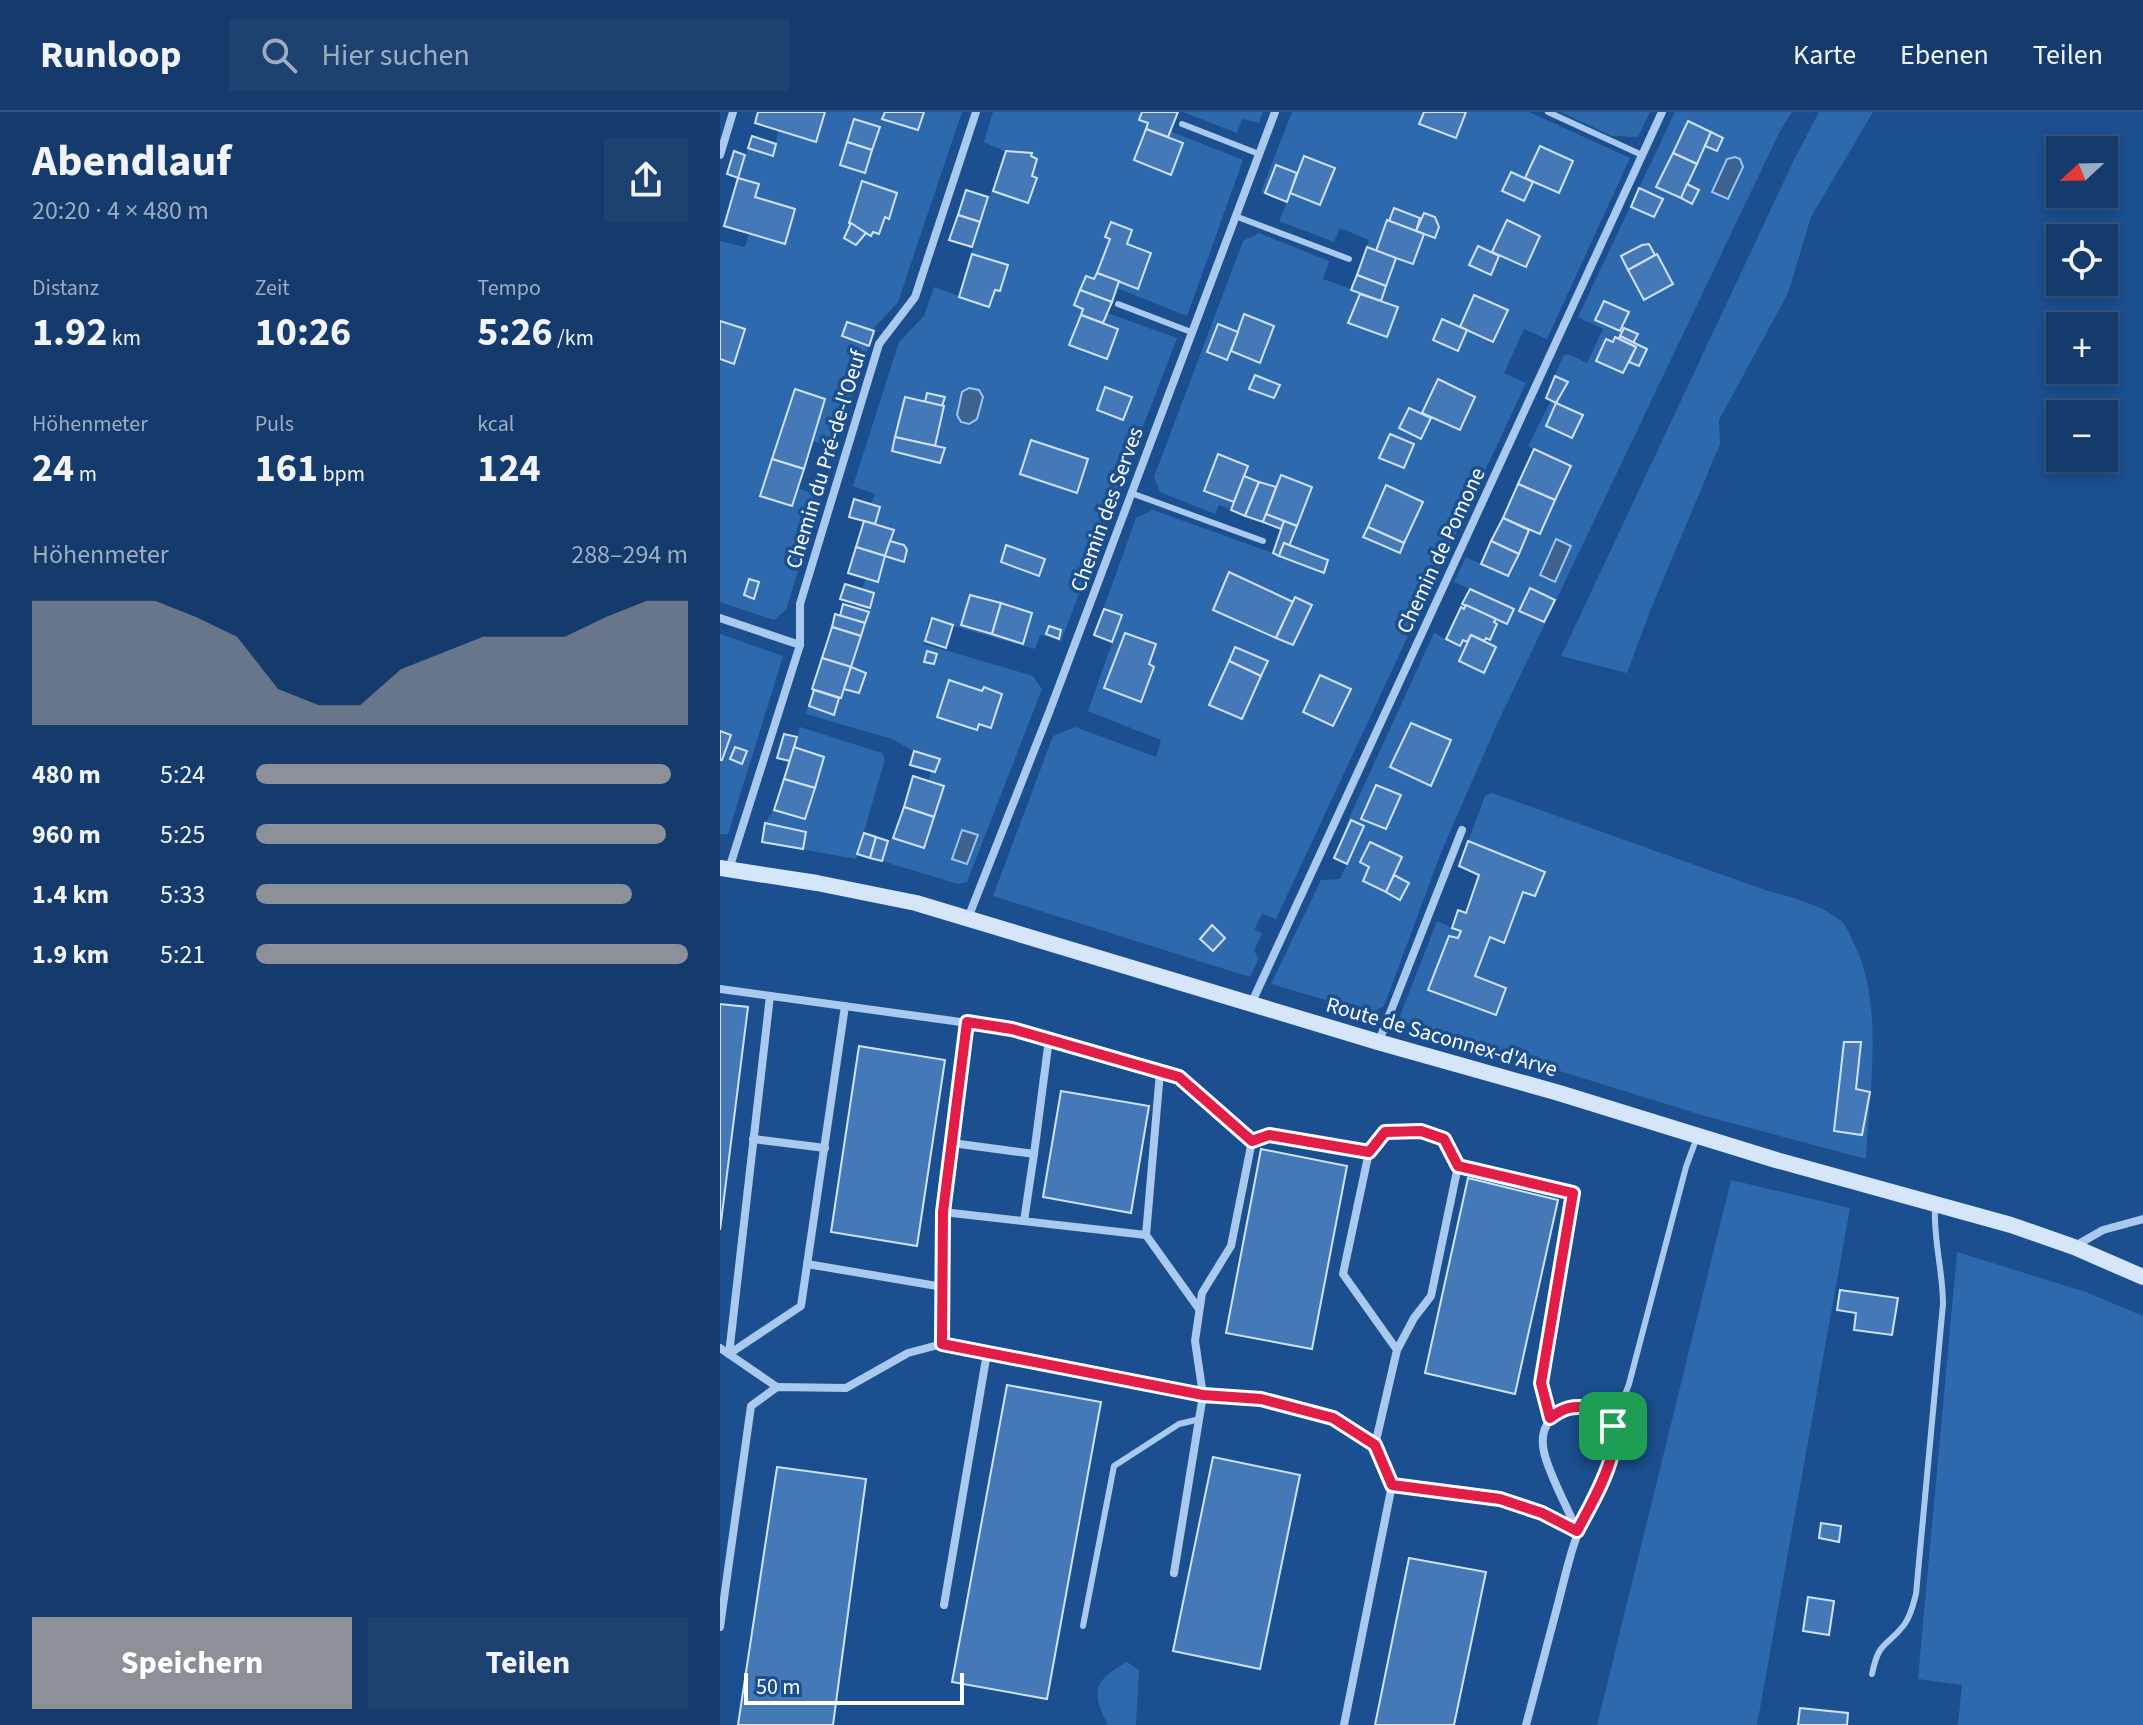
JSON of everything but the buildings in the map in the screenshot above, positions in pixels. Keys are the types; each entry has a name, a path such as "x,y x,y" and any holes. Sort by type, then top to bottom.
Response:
{"street":[{"path":"720,155 733,112"},
{"name":"Chemin du Pré-de-l'Oeuf","path":"724,868 800,645 800,604 879,344 915,297 976,112"},
{"name":"Chemin des Serves","path":"968,918 1055,699 1275,112"},
{"name":"Chemin de Pomone","path":"1252,1002 1662,112"},
{"path":"720,618 800,645"},
{"path":"1378,1042 1462,830"},
{"name":"Route de Saconnex-d'Arve","path":"724,868 865,892 968,918 1697,1136 2011,1225 2074,1247 2143,1277"},
{"path":"720,989 967,1022 1049,1039 1179,1077 1252,1141"},
{"path":"729,1354 770,996"},
{"path":"729,1354 801,1306 845,1006"},
{"path":"942,1344 943,1212 967,1022"},
{"path":"1024,1221 1049,1039"},
{"path":"1160,1072 1146,1235 1199,1309"},
{"path":"1375,1445 1397,1350 1414,1318 1431,1296 1458,1166 1444,1139 1421,1131 1385,1132 1369,1152 1343,1274 1397,1350"},
{"path":"1252,1141 1269,1135 1369,1152"},
{"path":"753,1139 825,1148"},
{"path":"1174,1573 1203,1395 1195,1341 1199,1309 1202,1293 1231,1246 1252,1141"},
{"path":"952,1143 1034,1154"},
{"path":"1458,1166 1573,1193 1541,1383 1550,1418"},
{"path":"943,1212 1146,1235"},
{"path":"2074,1247 2103,1230 2143,1219"},
{"path":"807,1264 943,1287"},
{"path":"720,1348 777,1387 846,1388 908,1353 942,1344 1203,1395 1261,1399 1333,1418 1375,1445 1392,1485 1344,1725"},
{"path":"944,1605 987,1353"},
{"path":"720,1627 751,1406 777,1387"},
{"path":"1526,1725 1577,1531 1609,1464 1615,1442 1613,1426 1600,1410 1579,1406 1562,1409 1550,1418 1544,1430 1544,1451 1577,1531"},
{"path":"1392,1485 1500,1499 1542,1513 1577,1531"}],"lane":[{"path":"1548,112 1642,155"},
{"path":"1182,124 1259,154"},
{"path":"1235,216 1349,259"},
{"path":"1118,304 1191,332"},
{"path":"1131,493 1263,541"},
{"path":"1613,1426 1629,1384 1686,1167 1697,1136"},
{"path":"1872,1674 1883,1644 1903,1626 1911,1613 1916,1594 1943,1304 1943,1284 1934,1233 1935,1205"},
{"path":"1083,1626 1114,1466 1179,1424 1200,1419"}],"shaded area":[{"path":"759,112 962,112 898,302 875,327 834,448 813,441 798,488 816,495 819,502 786,610 774,620 720,602 720,241 745,247 749,234 724,226 752,136 776,143 778,130 755,123"},
{"path":"993,112 1178,112 1170,131 1243,160 1187,316 1117,288 1107,313 1177,338 1061,641 1040,635 1035,649 929,619 924,644 1033,676 1042,689 967,882 958,884 882,861 888,841 893,838 925,848 944,786 928,781 931,771 936,772 939,759 914,751 892,739 806,714 835,614 840,615 843,602 856,606 866,578 878,581 894,531 875,524 880,508 871,504 875,494 853,486 899,342 924,316 934,287 959,296 980,222 1006,152 984,142"},
{"path":"1183,112 1263,112 1259,123 1242,119 1237,133"},
{"path":"1292,112 1529,112 1630,158 1547,339 1524,329 1504,373 1526,383 1276,919 1262,914 1254,930 1262,933 1254,951 1259,958 1250,977 993,896 1053,736 1075,727 1156,757 1161,740 1088,711 1112,643 1094,635 1136,518 1153,510 1273,553 1280,529 1219,505 1215,514 1160,492 1154,477 1243,241 1259,233 1329,261 1323,279 1351,289 1369,240 1340,228 1334,242 1279,221 1287,202 1261,192"},
{"path":"1561,112 1650,112 1638,137 1612,136"},
{"path":"1675,112 1792,112 1780,131 1498,722 1442,850 1384,1006 1370,1013 1271,984 1321,880 1340,879 1347,864 1334,858 1350,816 1434,633 1446,639 1470,589 1454,582 1466,557 1481,564 1534,450 1528,446 1551,401 1546,398 1563,356 1568,354 1587,363 1603,329 1578,317"},
{"path":"1819,112 1873,112 1811,217 1788,293 1719,420 1720,444 1627,673 1561,656 1794,160"},
{"path":"1727,159 1740,159 1743,167 1728,199 1712,192"},
{"path":"969,388 979,390 983,397 977,419 969,424 961,422 957,415 962,392"},
{"path":"1556,539 1571,546 1555,582 1540,575"},
{"path":"720,634 783,656 728,834 720,834"},
{"path":"800,727 882,753 885,759 856,859 762,842 765,823 774,810 806,819 824,757 794,747"},
{"path":"1492,793 1806,902 1843,923 1863,966 1872,1019 1872,1077 1866,1159 1705,1116 1398,1021 1437,921 1452,928 1458,910 1466,912 1479,875 1459,866 1485,796"},
{"path":"962,830 978,835 967,864 952,859"},
{"path":"1731,1180 1850,1208 1757,1725 1597,1725"},
{"path":"1957,1252 2086,1292 2143,1316 2143,1725 1958,1725 1962,1685 1918,1679"},
{"path":"1127,1662 1139,1670 1136,1725 1108,1725 1099,1703 1098,1688 1108,1675"}],"route":[{"path":"967,1022 1012,1029 1179,1077 1252,1141 1269,1135 1369,1152 1385,1132 1421,1131 1444,1139 1458,1166 1573,1193 1541,1383 1550,1418 1562,1409 1579,1406 1600,1410 1613,1426 1615,1442 1609,1464 1577,1531 1542,1513 1500,1499 1392,1485 1375,1445 1333,1418 1261,1399 1203,1395 942,1344 943,1212 967,1022"}]}
